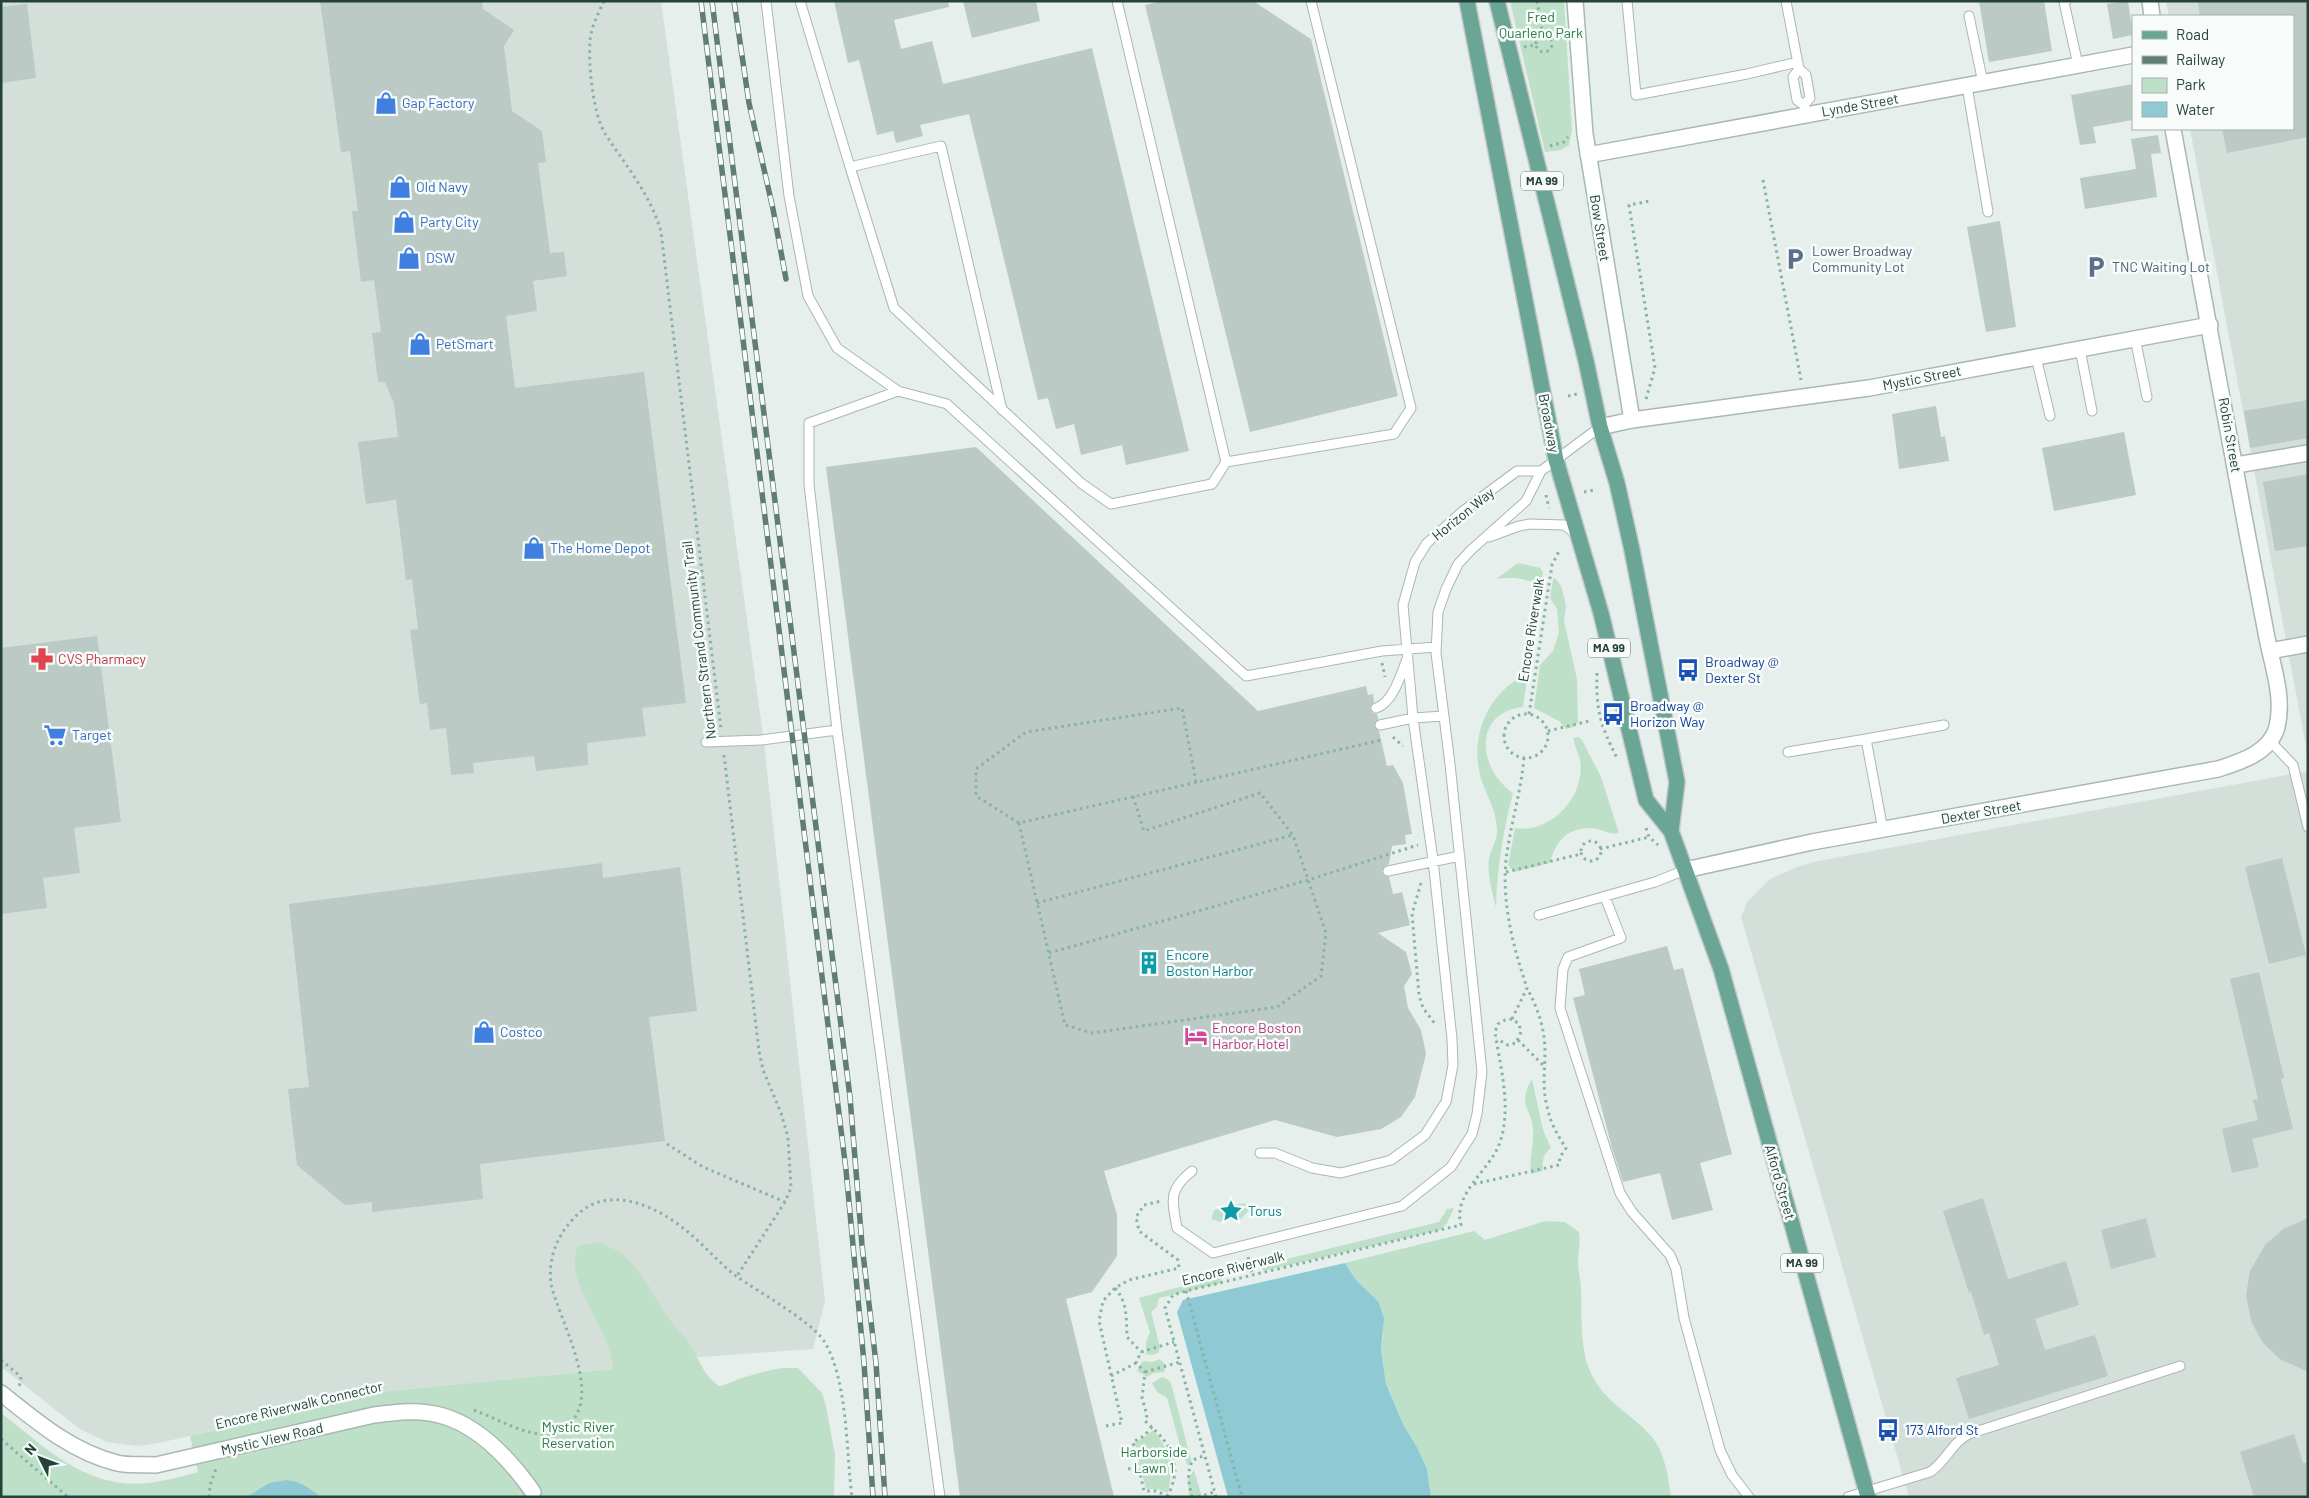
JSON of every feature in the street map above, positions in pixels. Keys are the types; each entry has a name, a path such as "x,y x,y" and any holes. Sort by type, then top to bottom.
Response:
{"main road":[{"name":"Broadway","path":"1467,1 1556,460 1601,613 1646,800 1671,831 1686,870"},
{"name":"Broadway","path":"1497,1 1586,361 1600,427 1617,483 1628,532 1677,782 1671,831"},
{"name":"Alford Street","path":"1686,870 1721,969 1867,1494"}],"street":[{"name":"Bow Street","path":"1576,1 1582,113 1632,420"},
{"path":"2150,1 2152,15"},
{"name":"Lynde Street","path":"1588,155 1805,110 1967,86 2132,55"},
{"name":"Robin Street","path":"2173,130 2270,651 2279,685 2279,717 2276,730 2269,740"},
{"name":"Mystic Street","path":"1632,420 1869,388 2210,325"},
{"path":"1600,427 1632,420"},
{"path":"2236,465 2308,453"},
{"path":"2270,651 2308,644"},
{"name":"Dexter Street","path":"1686,870 1812,842 2218,769 2248,760 2269,740"},
{"name":"Mystic View Road","path":"5,1396 85,1453 119,1463 156,1465 374,1415 413,1412 443,1416 465,1426 503,1455 534,1494"}],"lane":[{"path":"766,1 789,196 808,296 837,348 898,392 947,404 1246,676 1382,651 1407,652 1436,647"},
{"path":"800,1 894,308 1081,483 1111,504 1212,484 1226,462 1117,1"},
{"path":"1226,462 1394,434 1411,408 1311,1"},
{"path":"1627,1 1636,95 1799,66"},
{"path":"1786,1 1799,66 1806,75 1810,98 1805,110 1797,100 1793,76 1799,66"},
{"path":"2066,1 2064,2 2078,65"},
{"path":"1969,16 1983,83"},
{"path":"1967,86 1988,212"},
{"path":"850,167 941,146 1002,410"},
{"path":"2135,338 2147,397"},
{"path":"2080,349 2092,411"},
{"path":"2036,357 2050,416"},
{"path":"898,392 809,423 809,484 837,730 940,1497"},
{"path":"1192,1171 1178,1182 1172,1199 1177,1228 1213,1253 1402,1206 1451,1167 1472,1134 1477,1114 1482,1072 1436,647 1438,612 1458,564 1526,501 1541,471 1600,427"},
{"name":"Horizon Way","path":"1260,1153 1275,1153 1312,1168 1341,1173 1391,1160 1425,1135 1446,1102 1453,1066 1452,1039 1433,860 1413,718 1403,605 1415,562 1427,543 1463,511 1517,471 1541,471"},
{"path":"1484,539 1519,526 1530,524 1564,525 1578,535"},
{"path":"1376,708 1382,706 1393,692 1407,652"},
{"path":"1384,724 1413,718 1444,716"},
{"path":"1788,752 1944,725"},
{"path":"706,742 761,740 837,730"},
{"path":"1866,740 1883,830"},
{"path":"2269,740 2294,765 2308,827"},
{"path":"1388,872 1418,863 1460,856"},
{"path":"1539,915 1655,882 1686,870"},
{"path":"1605,896 1621,938 1568,957 1563,969 1560,1008 1620,1193 1632,1212 1670,1255 1676,1269 1684,1318 1718,1445 1732,1475 1749,1497"},
{"path":"1848,1497 1867,1494 1930,1472 1953,1446 1970,1434 2180,1366"}],"path":[{"name":"Northern Strand Community Trail","path":"604,1 595,20 590,41 596,111 606,136 645,194 657,218 662,240 688,464 705,582 759,1052 763,1070 788,1137 791,1188 785,1202 736,1276"},
{"path":"1537,1 1543,36"},
{"path":"1543,36 1549,37 1552,43 1551,49 1545,52 1539,51 1536,45 1537,39 1543,36"},
{"path":"1552,43 1558,42"},
{"path":"1522,48 1536,45"},
{"path":"1550,146 1564,142 1568,136"},
{"path":"1764,180 1801,383"},
{"path":"1641,405 1648,396 1655,368 1629,205 1650,201"},
{"path":"1568,396 1579,393"},
{"path":"1584,492 1594,490"},
{"path":"1546,495 1549,508"},
{"name":"Encore Riverwalk","path":"1530,714 1552,566 1559,551"},
{"path":"1382,651 1386,678"},
{"path":"1133,796 1144,831 1260,793 1293,835 1326,933 1321,976 1277,1007 1092,1033 1065,1024 1019,823 976,796 976,769 1026,732 1182,708 1196,782"},
{"path":"1530,714 1539,718 1548,731 1548,741 1543,750 1535,756 1524,758 1510,751 1504,736 1507,725 1514,717 1530,714"},
{"path":"1548,731 1589,721"},
{"path":"1384,724 1393,737 1404,747 1406,754"},
{"path":"1019,823 1393,737 1415,729"},
{"path":"1473,1184 1560,1165 1560,1157 1566,1148 1556,1133 1548,1111 1544,1086 1545,1050 1542,1022 1528,988 1510,930 1506,872 1510,839 1522,785 1524,758"},
{"path":"1037,903 1293,835"},
{"path":"1415,836 1421,884 1412,914 1419,995 1437,1030"},
{"path":"1600,849 1649,837"},
{"path":"1049,953 1308,880 1430,842"},
{"path":"1588,842 1594,842 1600,849 1600,855 1594,860 1587,860 1581,854 1583,845 1588,842"},
{"path":"1506,872 1581,854"},
{"name":"Encore Riverwalk","path":"1216,1497 1165,1308 1173,1295 1186,1291 1461,1225 1459,1218 1461,1204 1473,1184 1491,1162 1503,1132 1505,1108 1496,1032 1498,1024 1512,1019 1528,988"},
{"path":"1497,1040 1508,1045 1518,1040 1521,1028 1512,1019"},
{"path":"1518,1040 1544,1066"},
{"path":"667,1144 703,1167 785,1202"},
{"path":"470,1408 540,1434 559,1431 574,1418 581,1393 581,1374 552,1290 550,1265 554,1248 566,1228 579,1213 589,1206 616,1199 630,1200 654,1209 689,1233 736,1276 813,1330 827,1347 834,1363 840,1388 852,1497"},
{"path":"1106,1426 1122,1423 1099,1321 1103,1301 1115,1288 1129,1280 1179,1268 1178,1260 1140,1231 1136,1217 1144,1206 1172,1199"},
{"path":"1115,1288 1122,1296 1126,1309 1126,1337 1141,1352"},
{"path":"1186,1291 1242,1497"},
{"path":"1112,1376 1136,1363 1141,1352 1174,1342"},
{"path":"1,1360 21,1379 19,1388 5,1396"},
{"path":"1145,1372 1180,1362"},
{"path":"1136,1363 1145,1372"},
{"path":"1145,1372 1142,1398 1147,1415 1145,1421 1152,1427 1167,1442 1174,1460 1174,1477 1168,1496 1156,1491 1144,1491 1133,1442 1144,1436 1152,1427"},
{"path":"1,1439 68,1497"},
{"path":"1192,1497 1188,1479 1189,1469 1193,1460 1205,1455"},
{"path":"209,1497 210,1485 216,1471 216,1463"},
{"path":"1128,1469 1139,1467"},
{"path":"1198,1497 1214,1492"}],"shaded area":[{"path":"1,1 661,1 764,742 825,1301 813,1349 700,1357 668,1362 615,1319 613,1369 379,1392 159,1443 137,1446 107,1442 80,1429 1,1367"},
{"path":"2166,1 2308,1 2308,757 2190,130 2294,130 2294,15 2169,15"},
{"path":"2308,771 2308,1497 1909,1497 1741,917 1747,902 1770,879 1797,867 1818,861"}],"green space":[{"name":"Fred Quarleno Park","path":"1510,1 1564,1 1572,130 1569,145 1561,150 1545,152"},
{"path":"1518,563 1540,568 1543,572 1541,587 1519,578 1496,579"},
{"path":"1555,578 1561,586 1566,605 1564,621 1577,679 1578,722 1574,727 1566,729 1559,721 1534,708 1540,665 1553,651 1559,632 1557,609 1550,598 1553,579"},
{"path":"1528,673 1523,707 1506,711 1495,720 1488,731 1486,743 1487,757 1493,770 1501,783 1513,793 1501,850 1496,907 1490,883 1489,859 1497,829 1493,809 1481,779 1478,763 1480,732 1492,704 1514,681"},
{"path":"1578,737 1582,740 1601,777 1619,833 1592,828 1575,830 1559,842 1550,863 1514,872 1508,865 1515,828 1541,825 1553,819 1572,799 1580,774 1580,760 1573,738"},
{"path":"1532,1079 1543,1130 1551,1148 1544,1158 1543,1171 1531,1174 1533,1127 1525,1103 1525,1096"},
{"path":"1244,1203 1250,1209 1241,1219 1232,1218 1224,1223 1211,1219 1214,1210"},
{"path":"1454,1208 1447,1223 1440,1230 1263,1271 1262,1265 1439,1222 1447,1209"},
{"path":"1545,1221 1565,1222 1579,1232 1578,1262 1581,1286 1582,1335 1589,1369 1606,1396 1656,1442 1665,1465 1671,1497 1431,1497 1427,1469 1417,1447 1403,1424 1386,1384 1381,1349 1383,1334 1378,1301 1356,1280 1345,1263 1474,1231 1485,1240"},
{"name":"Mystic River Reservation","path":"595,1242 621,1253 631,1261 670,1320 691,1346 706,1373 719,1386 770,1370 798,1368 822,1393 835,1455 834,1497 321,1497 300,1484 284,1480 268,1485 247,1497 1,1497 1,1413 37,1442 74,1467 93,1476 114,1482 136,1484 166,1480 198,1472 190,1436 379,1392 613,1369 611,1354 605,1338 581,1290 576,1274 575,1259 578,1246"},
{"path":"1221,1276 1221,1283 1159,1298 1157,1307 1151,1312 1160,1347 1158,1353 1146,1354 1146,1342 1150,1332 1139,1298"},
{"path":"1160,1359 1166,1365 1164,1372 1154,1373 1147,1377 1137,1371 1143,1361 1152,1362"},
{"path":"1162,1377 1171,1383 1192,1464 1188,1465 1183,1456 1167,1398 1157,1392 1152,1383"},
{"name":"Harborside Lawn 1","path":"1154,1430 1170,1460 1171,1474 1168,1493 1157,1489 1146,1489 1135,1443"},
{"path":"1194,1470 1202,1497 1189,1497 1188,1479"}],"water":[{"path":"1345,1263 1356,1280 1378,1301 1384,1318 1381,1349 1386,1384 1403,1424 1417,1447 1427,1469 1431,1497 1228,1497 1177,1312 1183,1300"},
{"path":"286,1480 301,1483 321,1497 247,1497 269,1483"}],"building":[{"path":"320,1 482,1 483,9 514,30 504,46 512,111 542,131 546,162 538,163 550,253 564,252 567,276 533,281 537,311 506,316 515,388 644,372 686,703 642,708 646,736 587,743 588,765 536,771 534,756 473,763 474,773 451,775 446,728 430,730 427,703 420,704 410,630 418,629 412,579 406,580 396,500 366,504 358,442 398,437 394,404 385,382 378,382 372,333 381,332 374,280 361,282 352,211 358,211 350,151 341,152"},
{"path":"834,1 948,1 949,7 894,20 901,49 932,41 943,84 1092,48 1189,451 1126,465 1122,445 1081,455 1074,424 1056,429 1048,398 1038,400 969,114 920,125 923,136 896,143 893,131 877,135 859,60 848,63"},
{"path":"963,1 1036,1 1040,21 972,38"},
{"path":"1162,1 1253,1 1311,39 1398,396 1250,432 1145,5"},
{"path":"1979,1 2044,1 2052,51 1989,62"},
{"path":"2128,1 2132,35 2113,39 2107,4"},
{"path":"2198,1 2308,1 2308,137 2227,153 2222,130 2294,130 2294,15 2200,15"},
{"path":"27,4 36,78 1,83 1,7"},
{"path":"2132,84 2132,120 2093,127 2096,143 2080,145 2071,95"},
{"path":"2158,135 2161,153 2151,154 2157,197 2085,209 2080,178 2136,169 2131,139"},
{"path":"2000,221 2016,327 1986,332 1967,227"},
{"path":"2308,400 2308,438 2250,448 2244,411"},
{"path":"1936,406 1941,437 1945,436 1949,461 1899,469 1892,414"},
{"path":"2124,432 2136,495 2054,511 2042,448"},
{"name":"Encore Boston Harbor","path":"976,447 1258,711 1366,686 1368,695 1373,694 1374,702 1370,708 1372,713 1377,714 1378,719 1374,726 1379,731 1387,766 1393,765 1403,783 1412,834 1405,835 1406,844 1392,846 1389,864 1384,867 1382,872 1389,877 1393,894 1402,892 1410,925 1378,933 1406,952 1412,974 1404,986 1408,1008 1421,1030 1426,1054 1415,1097 1401,1117 1381,1129 1337,1137 1275,1120 1104,1171 1117,1215 1117,1256 1092,1292 1066,1299 1114,1497 960,1497 826,467"},
{"path":"2308,474 2308,546 2275,551 2263,482"},
{"name":"Target","path":"97,636 121,822 74,828 80,873 43,878 47,908 1,914 1,648"},
{"path":"2282,858 2306,955 2269,964 2245,867"},
{"path":"602,863 603,878 680,867 697,1011 649,1017 665,1141 480,1164 483,1199 372,1212 372,1202 345,1205 297,1165 288,1089 309,1087 289,904"},
{"path":"1667,946 1674,970 1683,968 1732,1154 1700,1163 1713,1210 1672,1220 1660,1173 1623,1182 1612,1148 1573,998 1585,995 1579,969"},
{"path":"2259,972 2284,1078 2281,1079 2293,1129 2252,1139 2259,1167 2232,1173 2222,1129 2258,1120 2253,1100 2258,1099 2230,979"},
{"path":"1983,1198 2008,1279 2066,1261 2079,1305 2035,1319 2045,1350 2095,1335 2108,1376 1969,1419 1956,1378 1999,1365 1989,1333 1984,1335 1943,1211"},
{"path":"2146,1218 2156,1257 2111,1269 2101,1230"},
{"path":"2308,1218 2308,1372 2280,1359 2263,1343 2251,1321 2246,1295 2250,1271 2265,1245 2283,1229"},
{"path":"2294,1434 2303,1463 2308,1462 2308,1497 2254,1497 2240,1452"}],"railway":[{"path":"701,1 846,1170 864,1363 873,1497"},
{"path":"712,1 850,1097 862,1245 876,1363 885,1497"},
{"path":"734,1 749,103 773,209 786,279"}],"place":[{"name":"Gap Factory","path":"386,103"},
{"name":"Old Navy","path":"400,187"},
{"name":"Party City","path":"404,222"},
{"name":"DSW","path":"409,258"},
{"name":"Lower Broadway Community Lot","path":"1795,259"},
{"name":"TNC Waiting Lot","path":"2096,267"},
{"name":"PetSmart","path":"420,344"},
{"name":"The Home Depot","path":"534,548"},
{"name":"CVS Pharmacy","path":"42,659"},
{"name":"Broadway @ Dexter St","path":"1688,670"},
{"name":"Broadway @ Horizon Way","path":"1613,714"},
{"name":"Target","path":"55,735"},
{"name":"Encore Boston Harbor","path":"1149,963"},
{"name":"Costco","path":"484,1032"},
{"name":"Encore Boston Harbor Hotel","path":"1196,1036"},
{"name":"Torus","path":"1231,1211"},
{"name":"173 Alford St","path":"1888,1430"}]}
